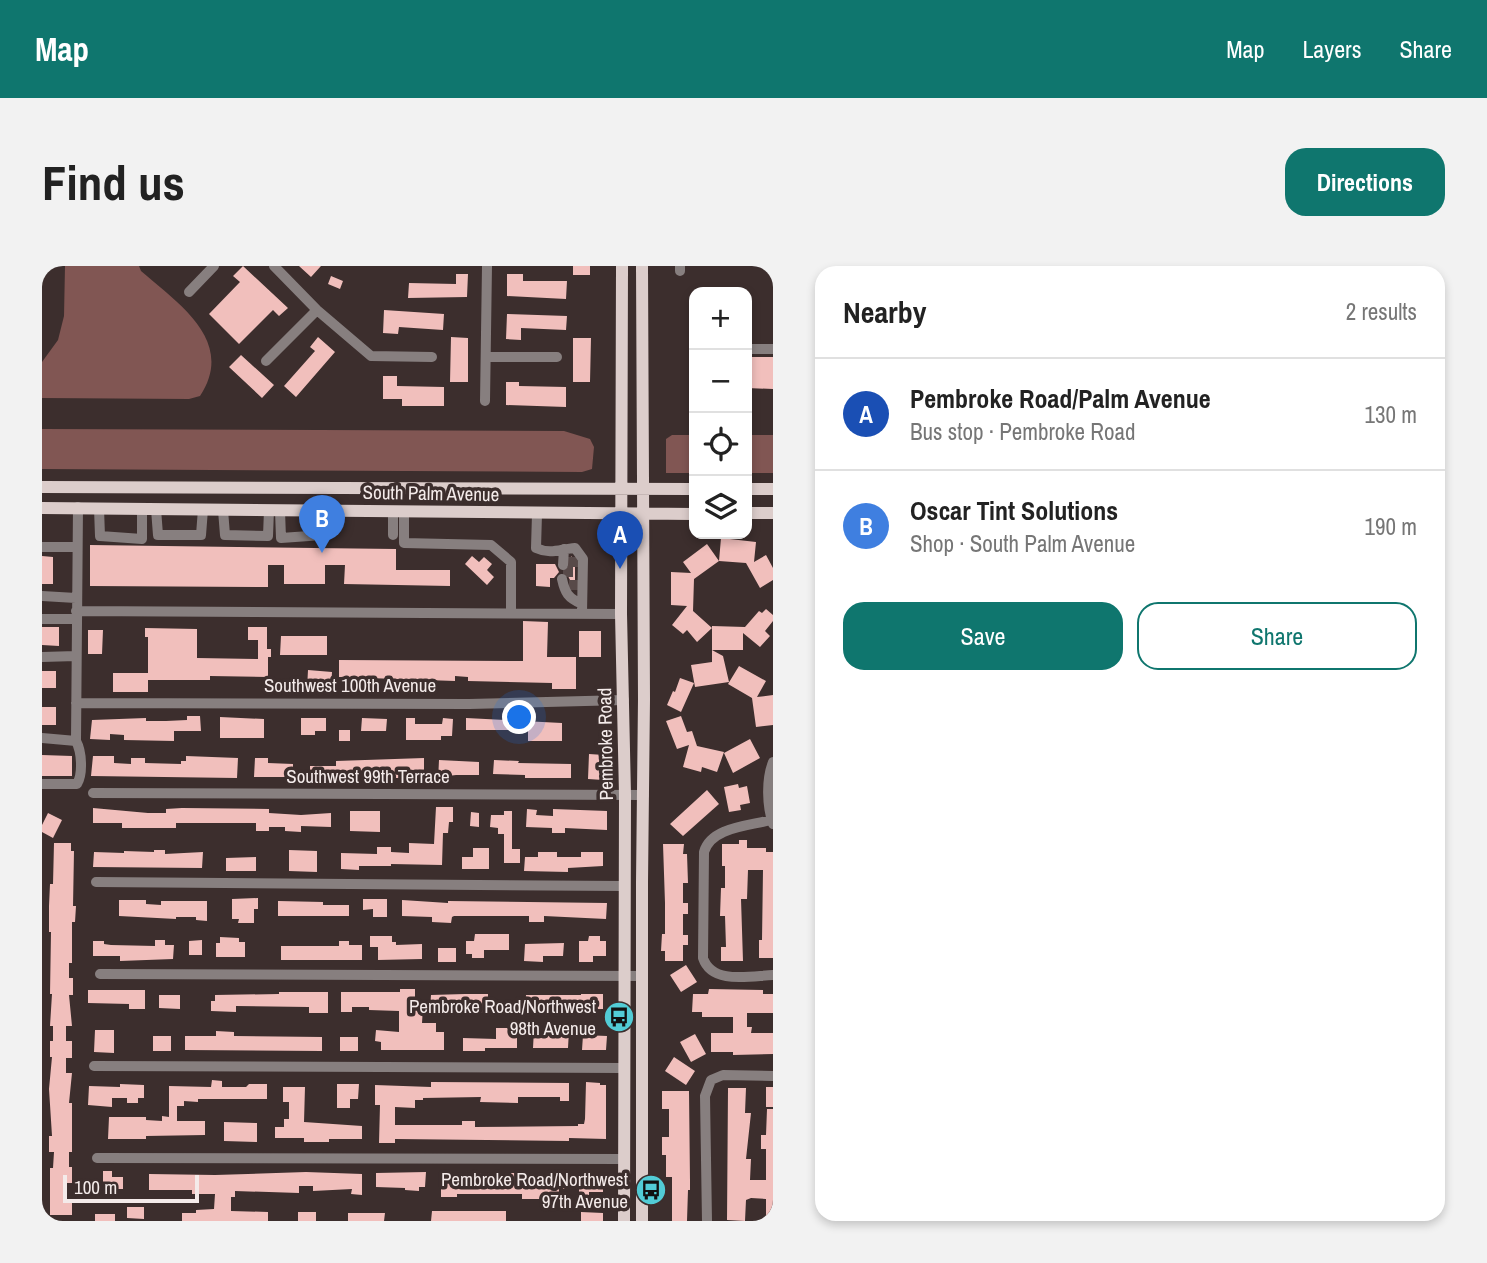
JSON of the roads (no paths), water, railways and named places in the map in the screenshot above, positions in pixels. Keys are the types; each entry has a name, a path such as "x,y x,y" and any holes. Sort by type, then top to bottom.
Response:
{"main road":[{"name":"Pembroke Road","path":"622,266 624,1221"},
{"name":"Pembroke Road","path":"642,266 642,1221"},
{"name":"South Palm Avenue","path":"42,487 689,489"},
{"path":"752,489 773,489"},
{"name":"South Palm Avenue","path":"42,508 689,514"},
{"path":"752,513 773,513"}],"street":[{"path":"189,292 214,266"},
{"path":"274,266 317,310 371,356 432,357"},
{"path":"485,401 487,266"},
{"path":"266,361 317,310"},
{"path":"752,349 773,349"},
{"path":"486,358 557,357"},
{"path":"42,784 78,783 78,507"},
{"path":"99,508 100,536 142,539 149,508"},
{"path":"149,508 159,535 201,536 203,509"},
{"path":"223,510 225,535 268,536 274,510"},
{"path":"274,510 281,538 323,535 326,511"},
{"path":"398,512 398,535 404,543 491,545 511,562 511,613"},
{"path":"537,513 536,548 552,552 575,548 580,552 574,565 571,583 565,592 582,609"},
{"path":"42,547 76,547"},
{"path":"564,549 574,565"},
{"path":"571,583 582,609"},
{"path":"42,596 76,598"},
{"path":"42,619 76,615 511,613 582,609 621,614"},
{"path":"42,657 76,656"},
{"name":"Southwest 100th Avenue","path":"76,703 481,704 624,701"},
{"path":"42,738 76,741"},
{"path":"773,762 769,776 772,822 714,835 706,842 703,958 706,965 719,976 773,975"},
{"name":"Southwest 99th Terrace","path":"93,793 644,795"},
{"path":"96,882 623,886"},
{"path":"100,974 643,976"},
{"path":"94,1066 623,1068"},
{"path":"707,1221 705,1096 711,1080 723,1075 773,1076"},
{"path":"97,1158 623,1159"}],"tunnel":[{"path":"568,562 578,562"},
{"path":"563,572 578,572"},
{"path":"569,585 578,585"}],"place":[{"name":"Oscar Tint Solutions","path":"322,553"},
{"name":"Pembroke Road/Palm Avenue","path":"620,569"},
{"name":"Pembroke Road/Northwest 98th Avenue","path":"619,1017"},
{"name":"Pembroke Road/Northwest 97th Avenue","path":"651,1190"}]}
